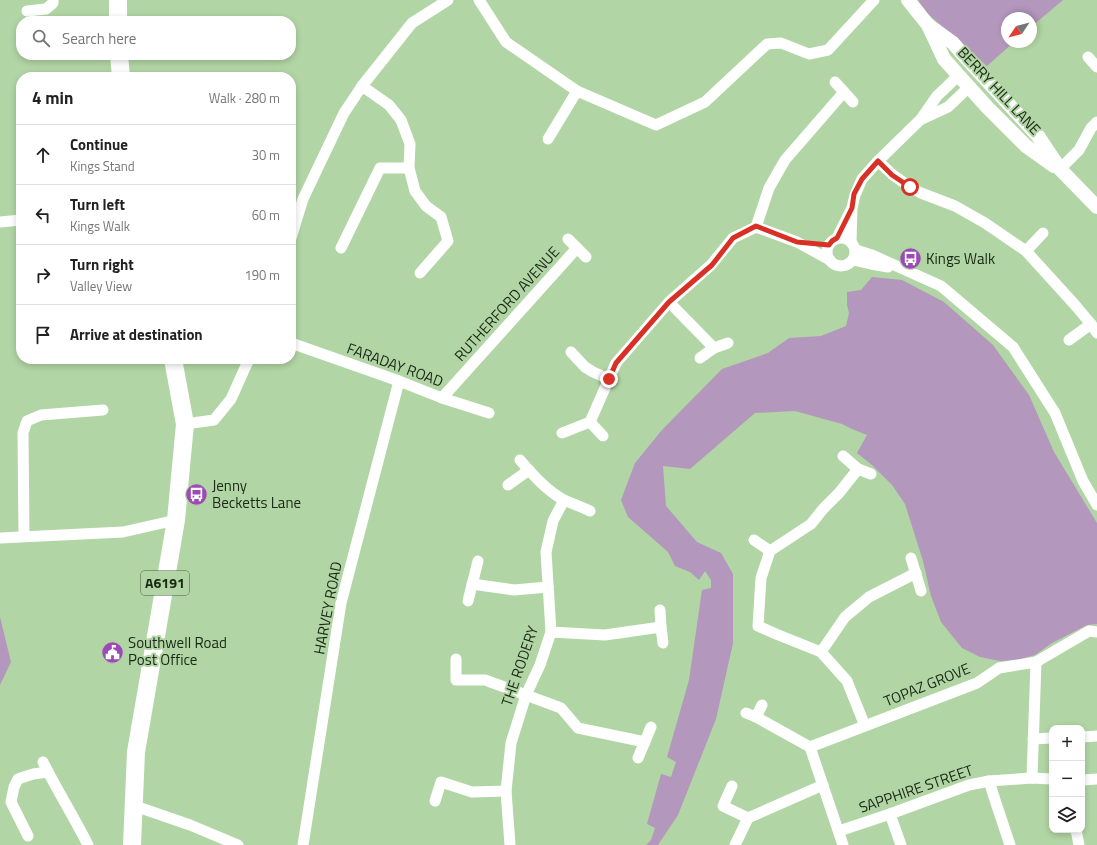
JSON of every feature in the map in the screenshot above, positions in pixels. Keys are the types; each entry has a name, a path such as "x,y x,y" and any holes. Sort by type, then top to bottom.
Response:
{"main road":[{"path":"118,0 118,16"},
{"path":"119,60 121,72"},
{"name":"A6191","path":"132,845 136,752 176,520 185,424 173,364"}],"street":[{"path":"26,11 46,9 53,3 53,0"},
{"path":"296,222 303,199 344,112 362,86 412,23 448,0"},
{"path":"479,0 506,42 577,91 656,125 705,102 767,44 781,44 808,54 828,50 874,0"},
{"path":"756,226 797,242 830,260 837,266 844,266 850,263 853,251 852,208 854,194 862,179 878,161 921,119 937,96 968,72 908,0"},
{"path":"1088,57 1097,67"},
{"name":"BERRY HILL LANE","path":"968,72 969,87 987,106 1026,146 1060,169"},
{"name":"BERRY HILL LANE","path":"968,72 1038,136 1060,169 1097,207"},
{"path":"836,82 853,102"},
{"path":"362,86 390,105 401,120 410,144 409,168 415,191 426,206 441,217 448,242 420,273"},
{"path":"921,119 948,107 969,87"},
{"path":"548,139 577,91"},
{"path":"562,433 590,422 616,363 669,302 712,265 733,238 756,226 769,188 785,160 844,92"},
{"path":"1060,169 1079,150 1091,128 1097,122"},
{"path":"878,161 892,175 910,187 921,193 955,206 985,223 1026,251 1076,305 1094,329 1069,340"},
{"path":"341,248 380,168 409,168"},
{"path":"830,260 827,250 852,208"},
{"path":"0,222 16,220"},
{"path":"1026,251 1043,233"},
{"path":"797,242 833,242 843,238 853,251 872,255 941,286 1013,347 1055,413 1083,481 1097,505"},
{"name":"RUTHERFORD AVENUE","path":"568,239 586,258"},
{"name":"RUTHERFORD AVENUE","path":"442,398 577,248"},
{"path":"669,302 714,348"},
{"path":"700,358 714,348 728,343"},
{"name":"FARADAY ROAD","path":"296,345 399,381 442,398 489,413"},
{"path":"572,352 585,367 609,379"},
{"path":"185,424 214,420 231,399 247,364"},
{"name":"HARVEY ROAD","path":"303,845 341,603 399,381"},
{"path":"24,536 22,433 27,421 42,414 103,410"},
{"path":"590,422 603,436"},
{"path":"843,456 858,469 871,474"},
{"path":"520,460 551,491 564,500 590,511"},
{"path":"858,469 839,493 822,509 811,524 770,551 762,578 758,626 821,652 847,681 865,726"},
{"path":"508,485 529,470"},
{"name":"THE RODERY","path":"510,845 506,791 511,743 526,695 540,665 551,632 546,552 553,521 564,500"},
{"path":"0,538 123,532 176,520"},
{"path":"754,540 770,551"},
{"path":"911,558 922,591"},
{"path":"468,601 478,561"},
{"path":"821,652 845,617 869,597 916,573"},
{"path":"472,584 514,590 548,587"},
{"path":"660,610 660,627 663,643"},
{"path":"551,632 605,635 660,627"},
{"name":"TOPAZ GROVE","path":"810,747 977,683 999,668 1036,662 1089,631 1097,632"},
{"path":"456,659 456,680 485,680 561,708 578,728 645,742"},
{"path":"1032,778 1036,662"},
{"path":"762,705 751,715 810,747 843,845"},
{"path":"638,758 651,727"},
{"path":"1085,737 1097,736"},
{"path":"1033,739 1049,738"},
{"path":"28,836 11,802 14,787 18,779 33,774 46,767 88,845"},
{"name":"SAPPHIRE STREET","path":"838,831 969,785 989,781 1032,778 1049,779"},
{"path":"1085,780 1097,778"},
{"path":"989,781 1010,845"},
{"path":"435,800 440,782 472,792 506,791"},
{"path":"735,845 748,818 823,785"},
{"path":"732,786 723,806 748,818"},
{"path":"134,806 190,825 238,845"},
{"path":"890,814 901,845"},
{"path":"1077,833 1079,845"}],"shaded area":[{"path":"918,0 1063,0 1037,22 1037,12 1001,12 1001,48 1007,48 987,66 927,13"},
{"path":"872,277 902,280 944,302 993,345 1029,395 1054,452 1097,523 1097,624 1087,625 1052,643 1035,655 1017,660 1000,661 980,657 962,648 941,622 931,596 923,561 905,504 892,485 872,465 857,453 867,435 842,424 795,411 755,413 690,469 663,466 666,506 697,542 721,553 733,574 733,643 716,719 678,815 658,845 646,845 651,840 655,828 647,824 661,774 671,777 676,762 667,757 689,680 702,590 711,588 711,580 705,571 699,580 690,572 675,566 668,552 628,517 621,500 635,463 662,430 722,369 768,353 789,338 821,336 846,326 849,313 847,305 847,292 861,290"},
{"path":"0,617 11,662 0,685"}],"place":[{"name":"Kings Walk","path":"911,259"},
{"name":"Jenny Becketts Lane","path":"196,495"},
{"name":"Southwell Road Post Office","path":"113,652"}],"route":[{"path":"609,379 616,363 669,302 712,265 733,238 756,226 797,242 829,245 837,238 852,208 854,194 862,179 878,161 892,175 910,187"}]}
